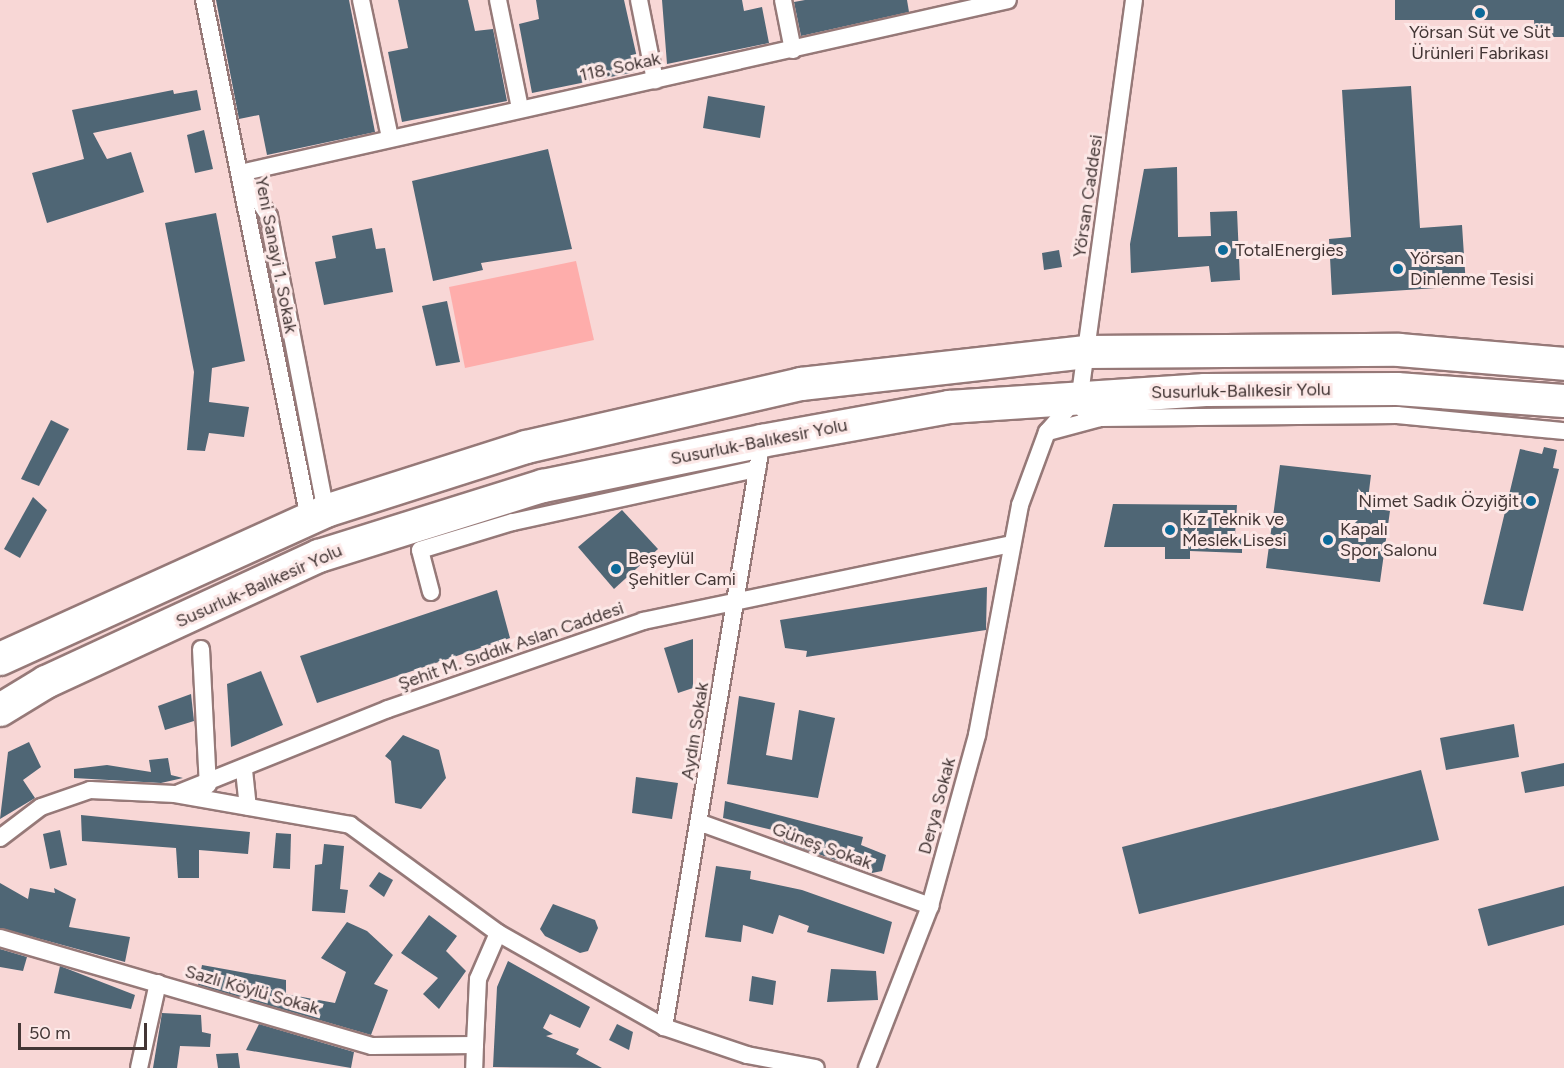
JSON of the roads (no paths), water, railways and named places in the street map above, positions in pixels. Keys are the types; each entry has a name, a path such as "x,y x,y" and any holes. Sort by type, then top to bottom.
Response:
{"highway":[{"path":"0,659 318,514 526,447 801,384 1051,353 1086,352 1399,350 1564,364"},
{"path":"860,423 914,400 1062,386 1076,379 1078,369 1072,360 1051,353"},
{"name":"Susurluk-Balıkesir Yolu","path":"0,710 46,682 319,556 543,486 759,455 860,423 949,407 1090,407 1397,389 1564,401"}],"street":[{"name":"Yeni Sanayi 1. Sokak","path":"204,0 240,173"},
{"path":"361,0 390,138"},
{"path":"498,0 520,108"},
{"path":"639,0 655,80"},
{"path":"783,0 794,50"},
{"name":"118. Sokak","path":"240,173 520,108 794,50 941,7 1008,0"},
{"name":"Yörsan Caddesi","path":"1090,407 1086,352 1134,0"},
{"path":"240,173 269,216 318,514"},
{"path":"1047,432 1090,407"},
{"path":"1047,432 1090,407 1398,415 1564,431"},
{"name":"Derya Sokak","path":"867,1068 930,906 977,735 1020,504 1047,432"},
{"path":"431,592 420,550 513,522 759,455"},
{"name":"Aydın Sokak","path":"664,1027 701,823 759,455"},
{"name":"Şehit M. Sıddık Aslan Caddesi","path":"175,794 208,785 388,709 621,628 735,600 1012,544"},
{"path":"201,650 208,785"},
{"path":"244,770 248,807"},
{"path":"0,838 41,807 90,790 175,794 350,825 498,933 664,1027 747,1055 816,1068"},
{"name":"Güneş Sokak","path":"701,823 930,906"},
{"path":"474,1068 478,980 498,933"},
{"name":"Sazlı Köylü Sokak","path":"0,938 372,1046 474,1045"},
{"path":"139,1068 158,982"}],"place":[{"name":"Yörsan Süt ve Süt Ürünleri Fabrikası","path":"1480,13"},
{"name":"TotalEnergies","path":"1223,250"},
{"name":"Yörsan Dinlenme Tesisi","path":"1398,269"},
{"name":"Nimet Sadık Özyiğit","path":"1531,501"},
{"name":"Kız Teknik ve Meslek Lisesi","path":"1170,530"},
{"name":"Kapalı Spor Salonu","path":"1328,540"},
{"name":"Beşeylül Şehitler Cami","path":"616,569"}]}
